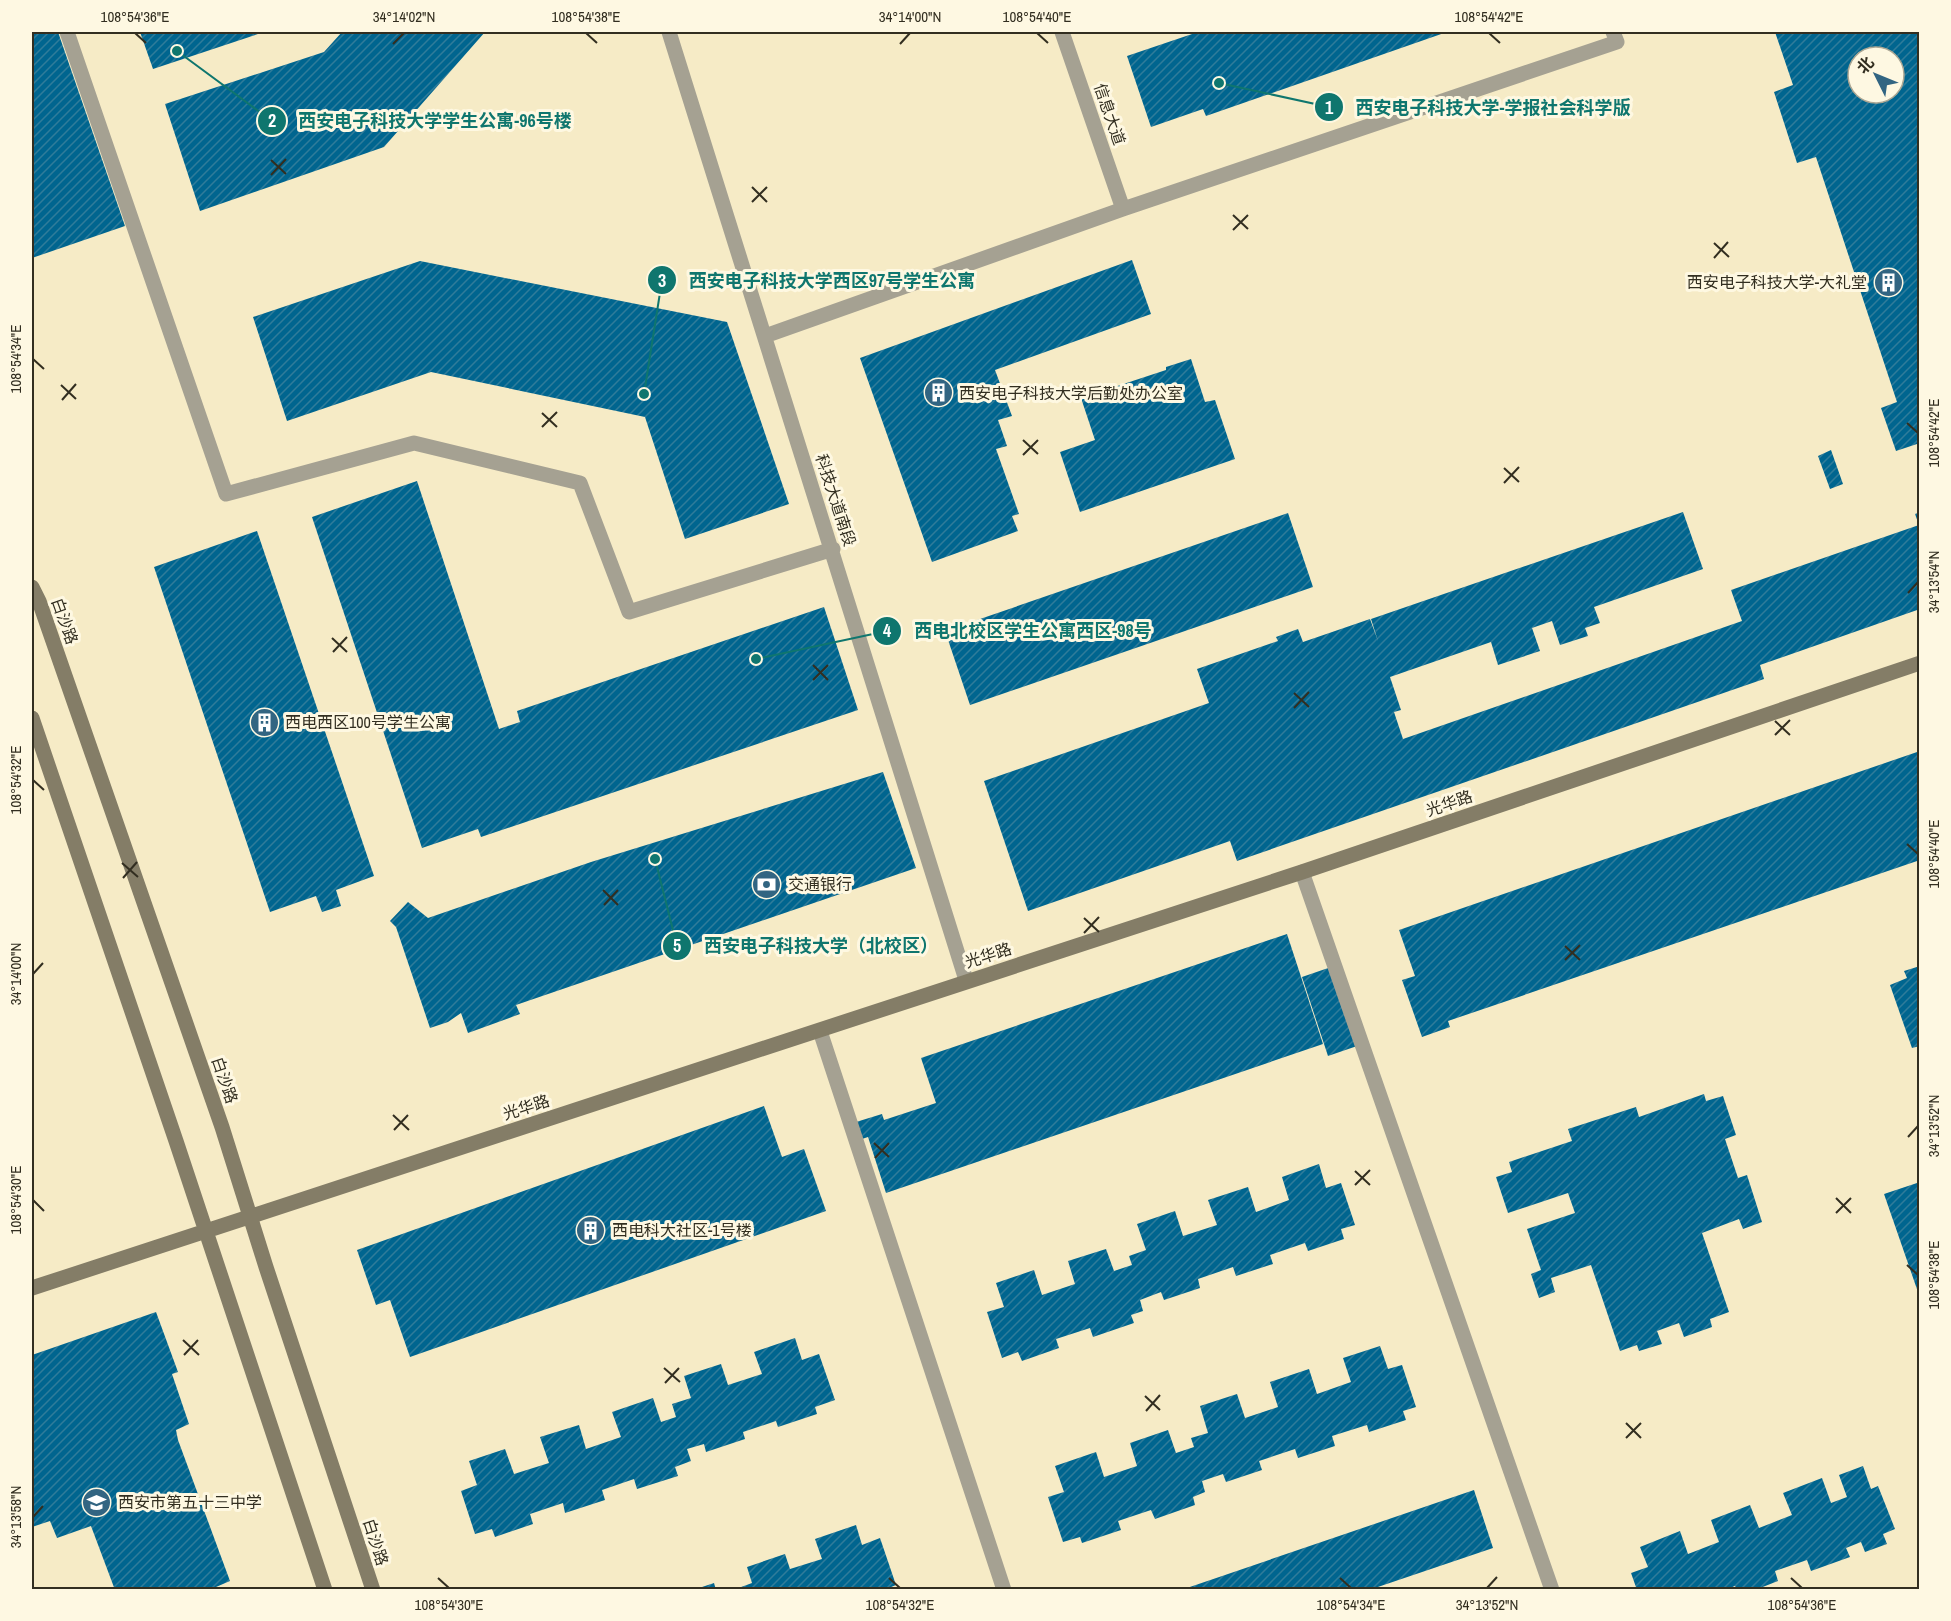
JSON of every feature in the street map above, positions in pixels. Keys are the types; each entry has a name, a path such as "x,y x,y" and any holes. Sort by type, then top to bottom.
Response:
{"street":[{"path":"67,32 226,494 414,443 580,483 629,612 833,549"},
{"name":"科技大道南段","path":"669,32 833,549 966,980"},
{"name":"信息大道","path":"1062,32 1123,209"},
{"path":"765,336 1123,209 1617,42 1613,32"},
{"name":"白沙路","path":"32,586 214,1104 373,1590"},
{"name":"光华路","path":"32,1288 820,1031 966,980 1302,872 1920,663"},
{"path":"32,718 325,1590"},
{"path":"1302,872 1552,1590"},
{"path":"820,1031 1004,1590"}],"building":[{"path":"32,32 58,32 125,226 32,258"},
{"path":"140,32 264,32 153,69"},
{"path":"342,32 485,32 384,147 200,211 165,104 324,52"},
{"path":"1198,32 1447,32 1206,116 1203,109 1151,127 1127,56"},
{"name":"西安电子科技大学-大礼堂","path":"1775,32 1920,32 1920,443 1896,451 1881,408 1897,402 1816,157 1797,163 1774,92 1793,85"},
{"name":"西安电子科技大学后勤处办公室","path":"1132,260 1151,314 995,370 1012,416 998,420 1007,446 996,449 1019,514 1012,516 1018,531 932,562 860,358"},
{"path":"420,261 727,322 789,504 685,539 645,417 431,372 287,421 253,317"},
{"path":"1191,359 1205,402 1215,400 1235,459 1080,512 1060,452 1095,440 1081,398 1166,370 1166,367"},
{"path":"1831,450 1843,484 1830,489 1818,456"},
{"path":"417,481 499,729 520,722 517,711 824,607 858,710 481,837 478,829 422,848 312,517"},
{"path":"1683,512 1703,569 1594,607 1600,623 1585,628 1588,636 1560,645 1552,621 1532,628 1540,651 1498,665 1491,642 1390,677 1401,710 1394,712 1403,739 1742,621 1731,590 1919,525 1915,514 1920,512 1920,609 1760,665 1764,679 1237,861 1230,841 1028,911 984,781 1209,703 1197,669 1278,641 1276,637 1298,629 1303,642 1370,619 1378,641 1371,619"},
{"path":"1288,513 1313,587 970,705 945,631"},
{"name":"西电西区100号学生公寓","path":"257,531 374,876 336,890 341,906 322,912 316,896 270,912 154,567"},
{"path":"1920,751 1920,860 1448,1021 1450,1027 1422,1037 1402,980 1415,976 1399,930"},
{"path":"883,772 916,868 516,1005 520,1014 468,1033 461,1013 448,1022 430,1028 396,927 390,921 408,902 428,918 591,862"},
{"path":"1287,934 1323,1044 886,1193 868,1137 862,1139 856,1122 882,1114 884,1120 936,1103 921,1058"},
{"path":"1334,966 1360,1045 1328,1056 1302,977"},
{"path":"1920,966 1920,1046 1912,1048 1890,985 1907,978 1904,971"},
{"path":"1704,1094 1706,1101 1723,1096 1736,1135 1725,1139 1738,1178 1747,1175 1762,1222 1743,1229 1739,1219 1702,1233 1729,1312 1710,1319 1712,1327 1684,1337 1679,1323 1657,1331 1662,1344 1639,1351 1637,1345 1620,1351 1591,1265 1551,1278 1555,1292 1539,1298 1531,1274 1541,1270 1527,1229 1575,1213 1568,1193 1508,1213 1496,1177 1512,1172 1509,1162 1572,1141 1568,1129 1636,1107 1639,1117"},
{"name":"西电科大社区-1号楼","path":"764,1106 782,1157 804,1149 826,1211 410,1357 390,1300 376,1305 357,1250"},
{"path":"1319,1164 1326,1188 1341,1183 1355,1225 1341,1229 1344,1239 1308,1251 1305,1243 1270,1255 1273,1264 1236,1276 1233,1267 1198,1279 1200,1288 1164,1300 1161,1292 1140,1300 1143,1311 1131,1315 1134,1323 1093,1337 1090,1328 1056,1339 1059,1348 1022,1361 1018,1352 1002,1358 987,1312 1004,1307 996,1283 1034,1270 1042,1295 1075,1284 1068,1261 1106,1249 1114,1271 1132,1265 1129,1256 1146,1250 1137,1224 1175,1211 1183,1236 1217,1225 1208,1200 1248,1187 1256,1212 1289,1200 1282,1177"},
{"path":"1920,1182 1920,1295 1919,1295 1884,1194"},
{"path":"156,1312 178,1372 172,1374 189,1424 176,1430 178,1440 230,1581 209,1590 115,1590 91,1526 57,1538 50,1521 32,1527 32,1355"},
{"path":"795,1338 802,1360 819,1354 835,1400 815,1407 817,1414 778,1427 776,1421 743,1432 745,1439 706,1452 704,1444 687,1449 691,1461 675,1467 678,1476 637,1489 634,1479 602,1490 605,1500 565,1513 563,1503 530,1514 533,1524 495,1537 492,1529 475,1534 461,1491 477,1485 469,1461 505,1449 514,1474 549,1463 540,1437 579,1425 586,1449 621,1437 612,1412 653,1398 661,1422 676,1417 672,1404 691,1398 684,1376 721,1364 728,1385 762,1374 754,1352"},
{"path":"1380,1346 1388,1369 1402,1365 1416,1407 1403,1411 1406,1420 1369,1432 1367,1425 1332,1436 1335,1446 1298,1458 1295,1449 1259,1461 1262,1470 1226,1482 1223,1474 1202,1481 1205,1492 1193,1497 1195,1505 1155,1519 1151,1510 1118,1521 1121,1530 1082,1543 1080,1537 1063,1542 1048,1497 1064,1492 1055,1466 1096,1452 1104,1477 1137,1466 1130,1443 1168,1430 1176,1453 1194,1447 1191,1438 1208,1433 1200,1406 1237,1394 1245,1418 1278,1407 1270,1382 1309,1369 1317,1394 1351,1382 1343,1358"},
{"path":"1863,1466 1871,1489 1878,1486 1895,1529 1883,1534 1887,1544 1865,1552 1861,1542 1846,1548 1850,1557 1811,1571 1807,1560 1775,1571 1778,1581 1755,1590 1737,1590 1735,1586 1725,1590 1637,1590 1631,1573 1648,1567 1640,1547 1680,1531 1688,1554 1719,1542 1711,1520 1750,1505 1759,1528 1792,1515 1783,1493 1822,1478 1831,1503 1847,1497 1839,1475"},
{"path":"1474,1490 1493,1548 1369,1590 1181,1590"},
{"path":"856,1525 862,1545 880,1538 896,1585 884,1590 733,1590 752,1583 747,1567 785,1554 790,1569 822,1559 815,1539"},
{"path":"714,1583 716,1590 696,1590 696,1589"}],"place":[{"name":"西安电子科技大学学生公寓-96号楼","path":"177,51"},
{"name":"西安电子科技大学-学报社会科学版","path":"1219,83"},
{"name":"西安电子科技大学-大礼堂","path":"1888,282"},
{"name":"西安电子科技大学后勤处办公室","path":"938,393"},
{"name":"西安电子科技大学西区97号学生公寓","path":"644,394"},
{"name":"西电北校区学生公寓西区-98号","path":"756,659"},
{"name":"西电西区100号学生公寓","path":"264,722"},
{"name":"西安电子科技大学（北校区）","path":"655,859"},
{"name":"交通银行","path":"767,884"},
{"name":"西电科大社区-1号楼","path":"591,1230"},
{"name":"西安市第五十三中学","path":"97,1502"}]}
